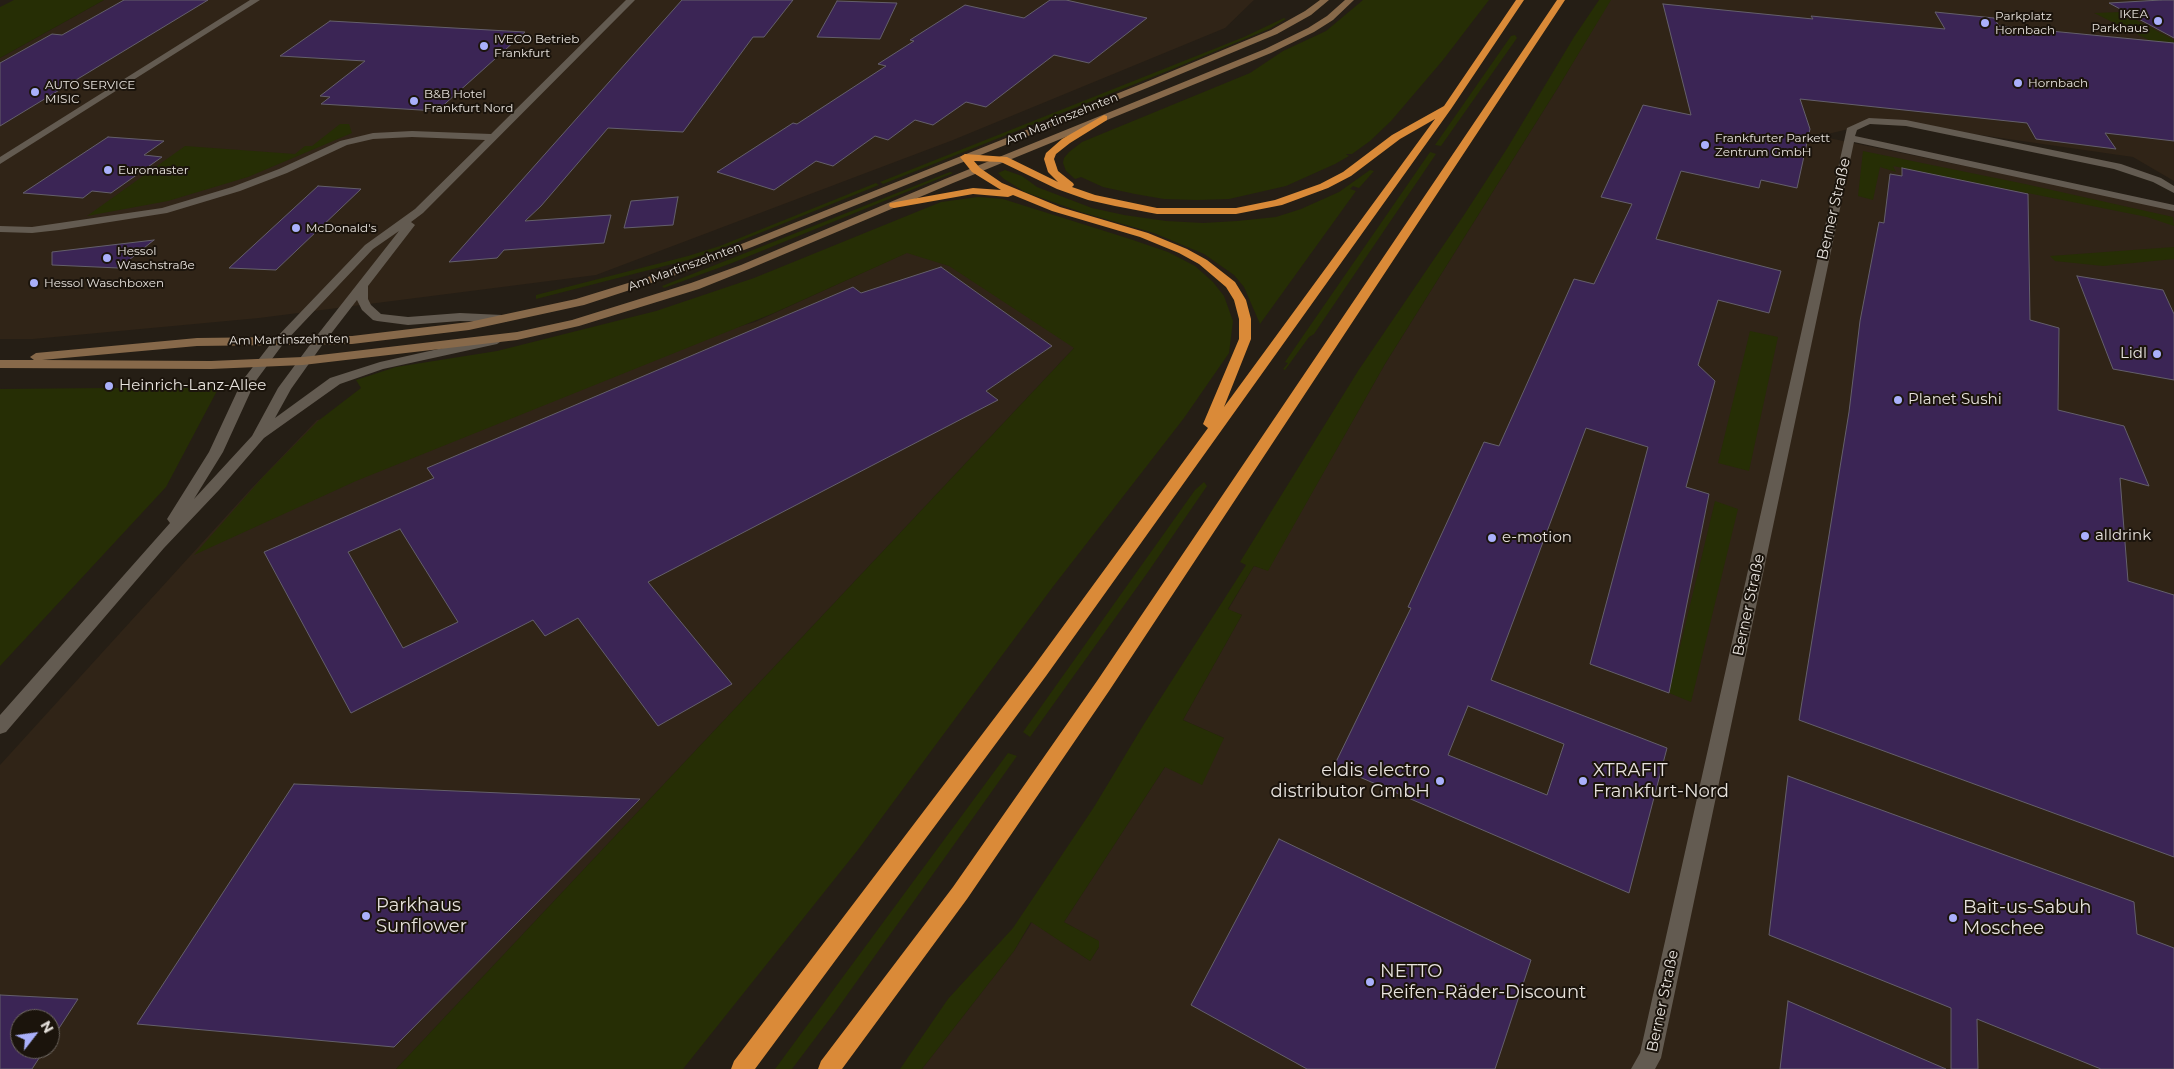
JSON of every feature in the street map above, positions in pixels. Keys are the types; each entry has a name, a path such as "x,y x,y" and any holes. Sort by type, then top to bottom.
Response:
{"highway":[{"path":"742,1069 1034,678 1448,107 1520,0"},
{"path":"829,1069 960,894 1104,686 1561,0"},
{"path":"1554,10 1573,0"},
{"path":"965,157 1003,159 1061,187 1092,198 1147,209 1187,212 1236,211 1278,203 1302,196 1347,174 1396,137 1448,107"},
{"path":"1092,198 1059,179 1053,172 1049,159 1051,153 1058,147 1104,118"},
{"path":"965,157 976,170 998,185 1056,209 1144,235 1183,251 1203,262 1231,286 1240,300 1245,319 1244,339 1200,447"},
{"path":"894,205 973,191 1004,193 1024,197"}],"main road":[{"name":"Am Martinszehnten","path":"0,363 93,350 197,342 352,340 408,334 502,319 580,302 681,270 1274,32 1308,13 1325,0"},
{"name":"Am Martinszehnten","path":"0,363 261,364 417,349 517,336 575,323 695,286 1104,118 1291,40 1330,18 1350,0"}],"street":[{"path":"0,161 256,0"},
{"path":"303,361 419,211 631,0"},
{"name":"Berner Straße","path":"1642,1069 1650,1058 1852,128 1869,121 1906,123 2117,166 2157,180 2174,190"},
{"path":"0,229 32,230 163,211 236,189 283,172 344,143 373,136 412,134 494,137"},
{"name":"Berner Straße","path":"1850,138 2174,208"},
{"path":"261,364 280,340 370,247 419,211"},
{"path":"362,284 362,299 366,307 377,317 408,321 460,317 502,319"},
{"path":"257,438 335,381 356,372 517,336"},
{"name":"Am Martinszehnten","path":"0,727 159,544 214,487 257,438 285,388 303,361"},
{"name":"Am Martinszehnten","path":"159,544 216,452 249,381 261,364"}],"shaded area":[{"path":"104,0 1254,0 1225,28 953,140 596,275 259,318 33,339 0,339 0,58"},
{"path":"1610,0 2174,0 2174,181 2133,157 1883,121 1819,136 2174,209 2174,1069 922,1069 1014,951 1032,922 1090,961 1099,947 1098,941 1064,922 1165,767 1224,738 1183,720 1242,615 1228,610 1254,566 1268,570 1385,364 1559,86"},
{"path":"908,252 1104,316 396,1069 0,1069 0,765 251,489 317,420 542,383 755,322"}],"green space":[{"path":"14,0 104,0 0,58 0,7"},
{"path":"1363,0 1489,0 1443,60 1391,121 1370,141 1352,154 1346,154 1349,156 1286,186 1229,199 1164,199 1103,187 1081,177 1075,179 1066,171 1063,163 1064,158 1082,142 1250,73 1283,51 1326,31"},
{"path":"1599,0 1611,0 1385,364 1268,571 1254,566 1228,609 1242,615 1183,720 1224,738 1202,785 1165,767 1064,922 1099,941 1099,947 1090,961 1031,922 1014,951 922,1069 900,1069 948,999 1013,928 1094,807 1144,724 1246,565 1240,562 1358,371 1464,215"},
{"path":"2121,12 2174,40 2174,45 2153,42 2094,13"},
{"path":"1284,18 1286,19 1269,29 1170,70 883,184 880,182 1244,37"},
{"path":"1515,35 1517,38 1441,146 1435,145 1511,36"},
{"path":"340,124 349,124 352,133 248,177 168,201 87,216 185,146 295,154 305,146 312,146"},
{"path":"1863,151 2173,217 2174,226 2147,217 1893,166 1896,172 1880,167 1873,200 1858,196"},
{"path":"1430,152 1436,154 1314,334 1309,337 1285,370 1283,369 1288,363 1285,362"},
{"path":"1005,170 1022,176 1037,187 1092,208 1166,221 1203,223 1276,217 1301,209 1339,192 1370,170 1374,171 1359,188 1353,186 1350,189 1356,191 1260,324 1244,287 1234,275 1204,254 1154,233 1081,212 1025,192 998,173"},
{"path":"950,172 953,173 732,263 664,288 662,286"},
{"path":"876,183 879,185 688,260 536,299 536,295 720,246"},
{"path":"978,197 1003,199 1130,239 1168,252 1195,266 1213,282 1224,296 1233,321 1229,353 1184,418 1052,588 857,851 683,1069 396,1069 1074,348 949,266 907,253 774,313 356,481 194,555 262,478 318,421 361,388 356,380 396,367 497,351 656,311 754,278 941,202"},
{"path":"2174,247 2174,259 2103,266 2055,261 2050,256"},
{"path":"1750,331 1778,337 1749,471 1718,463"},
{"path":"219,387 166,487 0,666 0,389"},
{"path":"1204,482 1207,486 1030,737 1023,732 1195,490"},
{"path":"1715,501 1738,509 1691,702 1669,693"},
{"path":"1008,753 1017,756 835,1012 792,1069 775,1069"}],"building":[{"path":"124,0 208,0 0,126 0,63 52,34 62,35"},
{"path":"682,0 793,0 764,37 753,37 683,132 608,128 541,206 525,221 611,215 604,243 504,250 497,258 449,262"},
{"path":"1050,0 1066,0 1147,18 1089,63 1054,55 986,107 966,102 933,125 915,120 888,140 875,136 833,166 816,161 774,190 717,172 793,123 797,124 886,66 878,64 914,41 910,40 965,5 1024,18"},
{"name":"IKEA Parkhaus","path":"2174,0 2174,38 2109,3"},
{"path":"837,1 897,3 880,39 817,37"},
{"path":"1663,4 1813,19 1811,16 1945,29 1935,12 1994,18 1999,26 2174,43 2174,141 2105,133 2116,149 2036,139 2027,123 1800,99 1810,129 1797,188 1761,180 1759,188 1681,171 1656,239 1781,271 1769,313 1718,300 1698,365 1715,381 1686,487 1709,494 1669,693 1590,664 1648,447 1586,428 1491,680 1667,748 1629,893 1334,766 1411,608 1408,607 1484,442 1499,446 1574,279 1594,284 1632,204 1601,197 1643,105 1691,115","holes":["1468,706 1564,744 1547,795 1448,755"]},
{"path":"330,21 525,32 437,111 321,104 330,97 320,96 365,61 280,56"},
{"path":"108,137 164,141 144,155 162,157 111,193 92,191 83,198 23,193"},
{"path":"1902,168 2028,194 2030,320 2059,328 2058,410 2124,426 2149,486 2120,478 2128,581 2174,595 2174,857 1799,720 1849,412 1860,321 1879,222 1884,223 1890,174 1902,176"},
{"name":"McDonald's","path":"318,186 361,189 276,270 229,268"},
{"path":"678,197 673,225 624,228 631,201"},
{"name":"Hessol Waschstraße","path":"154,240 119,268 52,265 52,252"},
{"path":"941,267 1052,346 986,391 998,400 648,582 732,684 658,726 578,618 545,636 533,620 351,713 264,552 434,478 427,468 853,287 861,293","holes":["400,529 458,622 403,648 348,552"]},
{"path":"2077,276 2163,290 2174,314 2174,380 2113,369"},
{"name":"Bait-us-Sabuh Moschee","path":"1788,776 2134,902 2137,934 2174,948 2174,1069 2101,1069 1977,1019 1978,1069 1951,1069 1951,1008 1769,935"},
{"name":"Parkhaus Sunflower","path":"294,784 640,799 394,1047 137,1024"},
{"path":"1279,839 1531,960 1495,1069 1307,1069 1191,1005"},
{"path":"0,995 78,999 60,1027 60,1009 10,1009 10,1059 38,1059 32,1069 0,1069"},
{"path":"1788,1001 1946,1069 1780,1069"}],"place":[{"name":"IKEA Parkhaus","path":"2158,21"},
{"name":"Parkplatz Hornbach","path":"1985,23"},
{"name":"IVECO Betrieb Frankfurt","path":"484,46"},
{"name":"Hornbach","path":"2018,83"},
{"name":"AUTO SERVICE MISIC","path":"35,92"},
{"name":"B&B Hotel Frankfurt Nord","path":"414,101"},
{"name":"Frankfurter Parkett Zentrum GmbH","path":"1705,145"},
{"name":"Euromaster","path":"108,170"},
{"name":"McDonald's","path":"296,228"},
{"name":"Hessol Waschstraße","path":"107,258"},
{"name":"Hessol Waschboxen","path":"34,283"},
{"name":"Lidl","path":"2157,354"},
{"name":"Heinrich-Lanz-Allee","path":"109,386"},
{"name":"Planet Sushi","path":"1898,400"},
{"name":"alldrink","path":"2085,536"},
{"name":"e-motion","path":"1492,538"},
{"name":"eldis electro distributor GmbH","path":"1440,781"},
{"name":"XTRAFIT Frankfurt-Nord","path":"1583,781"},
{"name":"Parkhaus Sunflower","path":"366,916"},
{"name":"Bait-us-Sabuh Moschee","path":"1953,918"},
{"name":"NETTO Reifen-Räder-Discount","path":"1370,982"}]}
